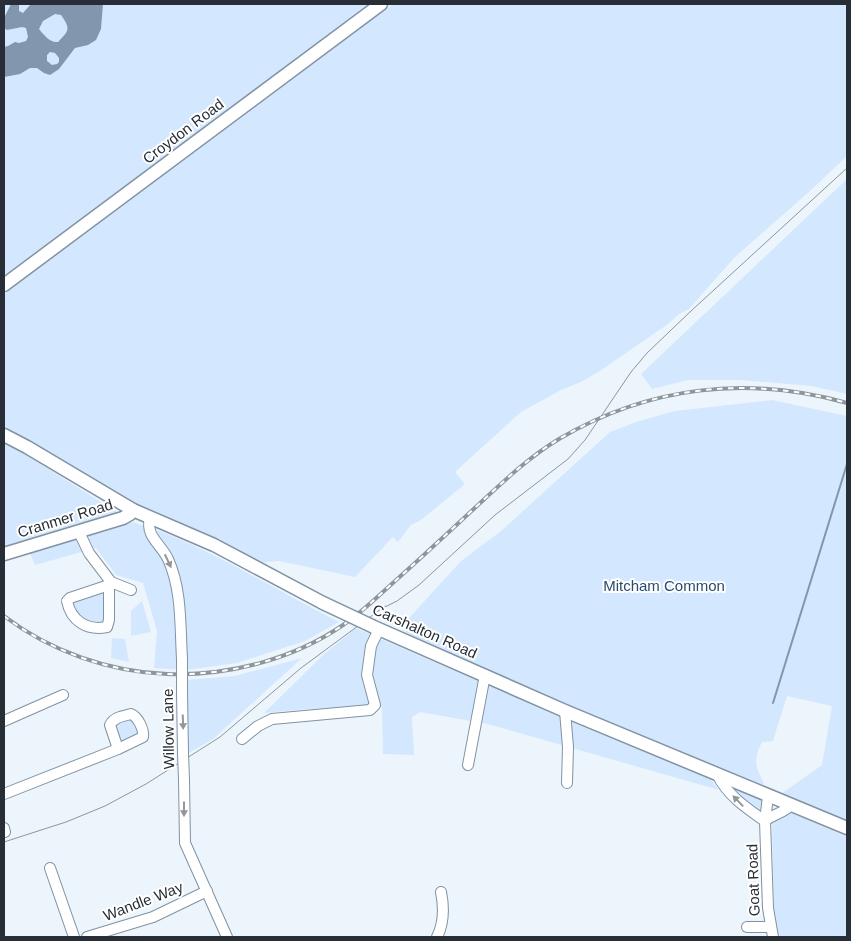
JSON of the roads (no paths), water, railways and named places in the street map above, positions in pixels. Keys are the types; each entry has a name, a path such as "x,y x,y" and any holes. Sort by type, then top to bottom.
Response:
{"main road":[{"name":"Croydon Road","path":"4,285 381,4"},
{"name":"Carshalton Road","path":"4,436 27,447 133,510 214,545 323,603 420,649 847,828"},
{"name":"Cranmer Road","path":"4,554 124,518 133,510"}],"street":[{"name":"Willow Lane","path":"150,518 148,529 167,558 177,584 182,658 185,841 227,937"},
{"path":"80,532 89,553 109,584 109,620 107,627 97,629 89,628 77,621 67,601 70,598 109,584 132,590"},
{"path":"242,739 258,726 272,719 370,710 374,708 375,704 367,675 376,628"},
{"path":"468,765 485,675"},
{"path":"4,721 63,695"},
{"path":"566,711 567,783"},
{"path":"4,794 118,749"},
{"path":"717,774 723,785 746,809 765,821 774,814 787,810 791,805"},
{"name":"Goat Road","path":"768,796 765,821 772,932"},
{"path":"50,868 74,937"},
{"name":"Wandle Way","path":"88,937 153,917 208,891"},
{"path":"437,937 441,928 444,906 440,892"},
{"path":"747,927 772,932"}],"waterway":[{"path":"773,703 847,464"}],"tram line":[{"path":"381,609 397,601 419,585 495,515 568,459 585,440 631,372 647,353 847,168"},
{"path":"4,842 66,822 105,806 146,784 220,737 301,668 385,606"}],"railway":[{"path":"4,616 41,640 102,664 124,669 167,674 190,674 236,669 303,648 350,620 426,554 527,461 559,439 593,421 628,407 663,397 699,391 736,388 772,389 810,394 847,403"}],"park label":[{"name":"Mitcham Common","path":"664,585"}]}
